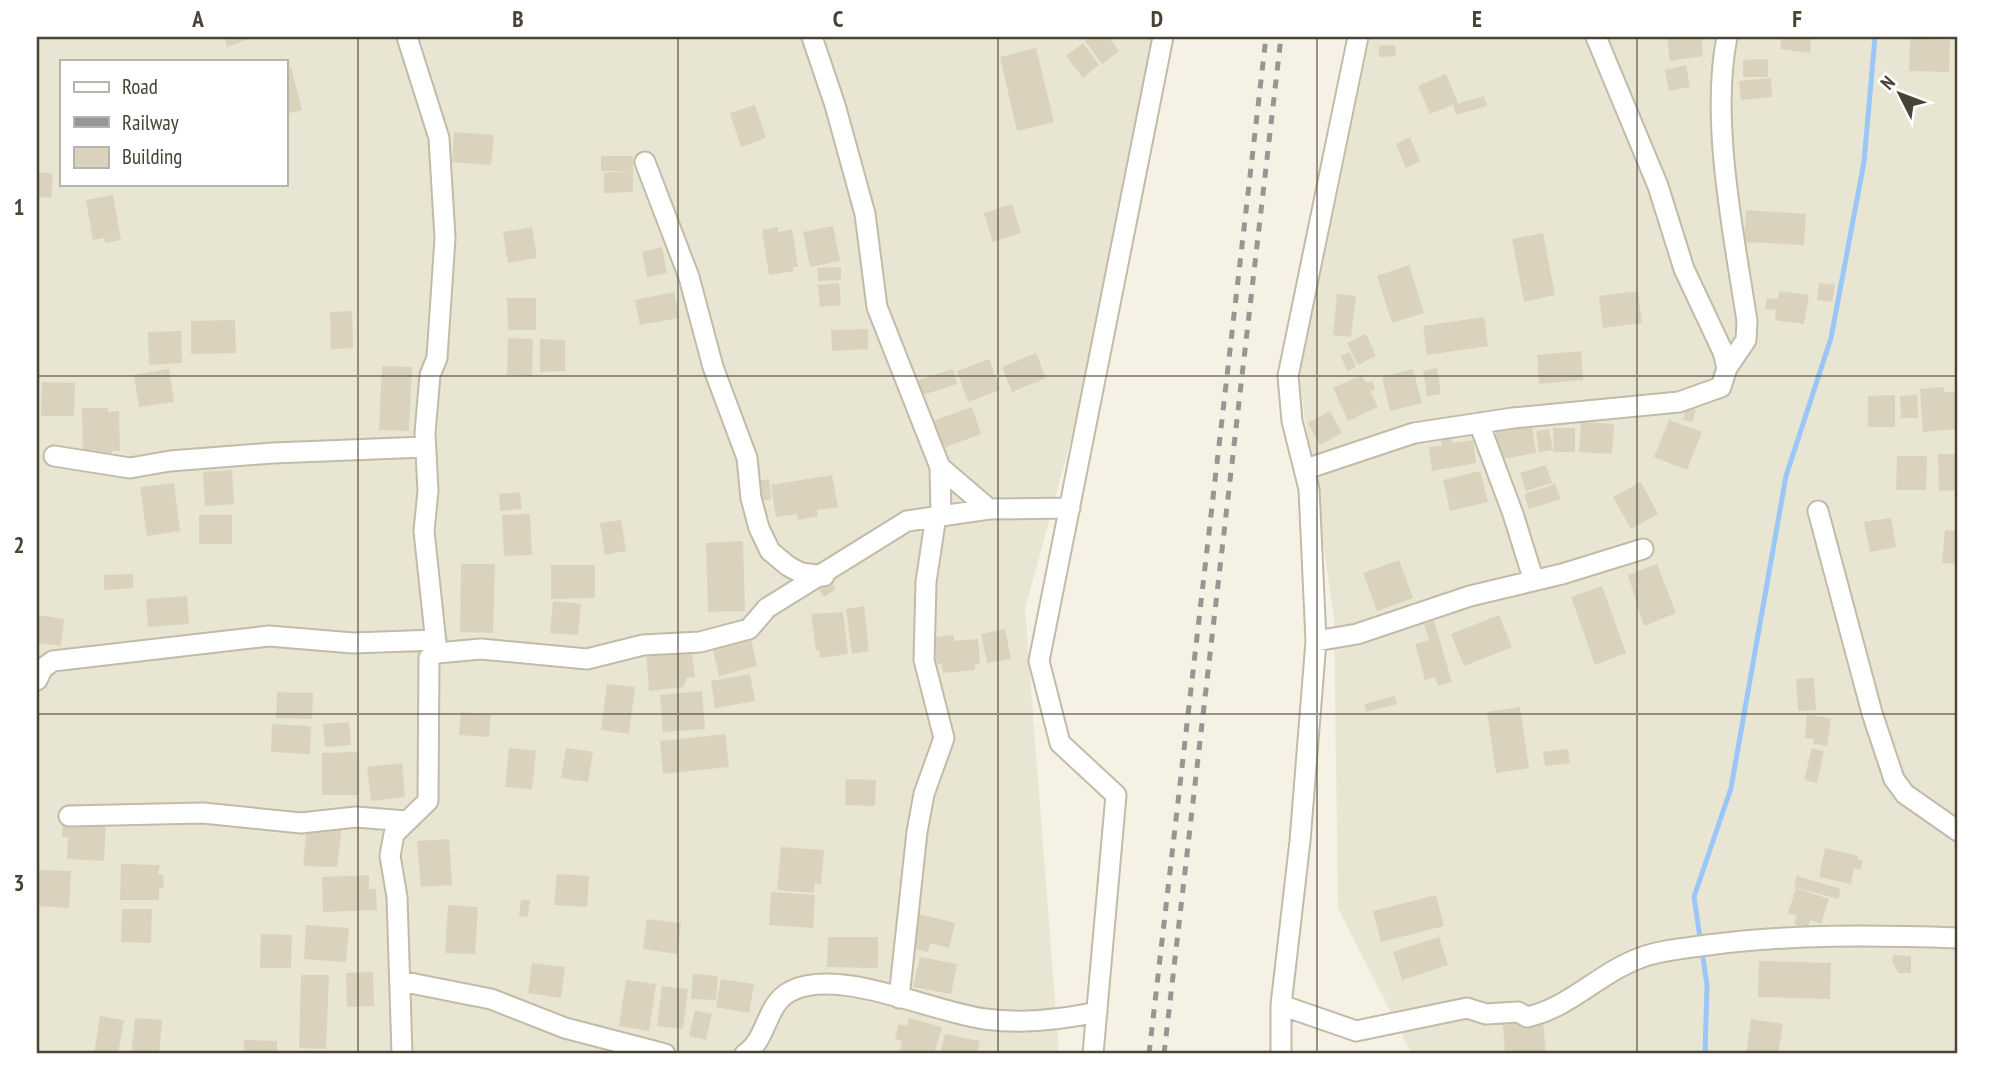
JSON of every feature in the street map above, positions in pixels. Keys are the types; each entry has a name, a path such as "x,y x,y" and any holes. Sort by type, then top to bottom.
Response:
{"street":[{"path":"402,1054 397,897 390,856 394,834 406,821 422,811 428,801 427,666 436,647 424,531 428,491 425,447 430,375 437,358 445,238 439,138 407,37"},
{"path":"812,37 835,105 865,214 877,307 890,347 940,467 939,516 926,582 924,660 944,738 924,794 917,832 899,998"},
{"path":"1093,1054 1116,795 1060,743 1039,661 1163,37"},
{"path":"1281,1054 1282,1005 1300,841 1316,641 1306,469 1292,421 1288,376 1358,37"},
{"path":"1596,37 1658,186 1684,269 1727,368"},
{"path":"1306,469 1414,433 1479,423 1679,402 1721,387 1727,368 1746,340 1748,321 1728,195 1721,67 1727,37"},
{"path":"645,162 689,277 713,367 747,458 751,498 759,528 770,551 788,566 801,573 824,576"},
{"path":"1479,423 1533,578"},
{"path":"54,456 130,468 170,461 260,454 425,447"},
{"path":"940,467 989,509"},
{"path":"37,680 43,668 53,661 269,636 481,649 587,659 643,645 701,642 749,629 767,608 824,576 907,521 989,509 1070,508"},
{"path":"1818,511 1872,713 1894,779 1905,794 1958,831"},
{"path":"1316,641 1365,632 1460,598 1533,578 1562,574 1643,549"},
{"path":"69,816 203,813 301,823 356,817 406,821"},
{"path":"1282,1005 1356,1031 1467,1008 1486,1014 1518,1012 1527,1017 1547,1013 1575,999 1640,958 1678,950 1755,939 1843,934 1958,938"},
{"path":"400,981 491,999 565,1028 665,1054"},
{"path":"747,1054 763,1031 772,1007 793,989 836,982 981,1018 1018,1023 1097,1012"}],"shaded area":[{"path":"37,37 1161,37 1080,407 1025,609 1059,1054 37,1054"},
{"path":"1370,37 1958,37 1958,1054 1412,1054 1338,908 1334,618 1299,377"}],"building":[{"path":"224,37 253,37 227,47"},
{"path":"1090,37 1109,37 1119,51 1102,64 1085,41"},
{"path":"1667,37 1701,37 1703,56 1670,61"},
{"path":"1782,37 1811,37 1810,53 1780,49"},
{"path":"1910,39 1950,40 1949,72 1909,71"},
{"path":"1083,43 1099,65 1083,78 1066,56"},
{"path":"1395,45 1396,56 1379,57 1379,46"},
{"path":"1036,48 1054,122 1017,131 1000,57"},
{"path":"1768,59 1768,77 1743,77 1743,60"},
{"path":"1686,65 1690,87 1669,91 1665,70"},
{"path":"291,67 302,110 287,114 287,68"},
{"path":"1446,74 1458,103 1430,114 1418,86"},
{"path":"1771,78 1772,97 1741,100 1739,81"},
{"path":"1484,96 1487,106 1456,115 1453,105"},
{"path":"755,105 766,138 741,147 730,113"},
{"path":"454,132 494,135 491,165 452,162"},
{"path":"1410,137 1420,161 1406,168 1396,144"},
{"path":"601,156 633,156 633,192 604,193 604,173 627,171 601,171"},
{"path":"37,172 53,174 51,198 37,197"},
{"path":"113,195 121,240 105,243 104,238 93,240 86,200"},
{"path":"1012,204 1021,233 993,242 984,213"},
{"path":"1746,210 1806,214 1804,245 1744,242"},
{"path":"833,226 840,261 810,267 803,232"},
{"path":"532,227 537,258 508,263 503,232"},
{"path":"778,227 778,232 792,229 798,267 793,267 794,271 769,275 762,230"},
{"path":"1543,233 1555,295 1524,302 1512,239"},
{"path":"662,247 667,273 647,277 642,252"},
{"path":"1409,265 1424,313 1392,323 1377,276"},
{"path":"841,267 841,280 818,281 817,268"},
{"path":"839,283 841,305 820,307 818,285"},
{"path":"1819,283 1835,285 1832,302 1817,300"},
{"path":"1638,291 1642,323 1603,328 1599,296"},
{"path":"1779,291 1809,295 1804,324 1775,320 1776,310 1765,309 1767,298 1778,299"},
{"path":"674,292 679,318 640,325 635,300"},
{"path":"1337,294 1356,296 1351,337 1333,335"},
{"path":"507,298 536,298 536,330 508,330"},
{"path":"352,311 353,348 331,349 330,312"},
{"path":"1484,317 1488,346 1427,355 1423,326"},
{"path":"235,320 236,353 191,354 191,321"},
{"path":"868,329 868,349 832,351 831,330"},
{"path":"181,331 182,363 149,365 148,332"},
{"path":"1366,334 1376,356 1358,365 1347,343"},
{"path":"508,338 533,339 532,376 507,375"},
{"path":"540,339 565,340 565,371 540,372"},
{"path":"1581,351 1583,380 1539,384 1537,355"},
{"path":"1350,352 1356,367 1347,371 1341,356"},
{"path":"1036,353 1046,378 1012,392 1002,367"},
{"path":"989,359 1000,390 968,402 957,371"},
{"path":"382,366 412,367 409,431 379,430"},
{"path":"1437,368 1441,394 1427,396 1423,371"},
{"path":"169,369 174,402 139,407 134,375"},
{"path":"953,369 957,384 923,395 918,380"},
{"path":"1413,369 1422,403 1390,411 1382,377"},
{"path":"1362,375 1366,383 1372,381 1375,389 1370,391 1378,407 1348,421 1333,388"},
{"path":"42,382 75,383 74,416 41,416"},
{"path":"1944,387 1944,392 1958,391 1958,429 1923,432 1920,389"},
{"path":"1895,395 1895,427 1868,427 1868,396"},
{"path":"1917,395 1918,418 1901,418 1900,396"},
{"path":"972,407 981,434 943,448 933,421"},
{"path":"1686,407 1696,409 1693,422 1683,420"},
{"path":"82,408 108,408 108,412 119,411 120,451 112,451 112,456 83,452"},
{"path":"1330,411 1342,433 1320,445 1308,423"},
{"path":"1669,420 1702,432 1687,470 1654,457"},
{"path":"1531,421 1536,453 1501,459 1495,428"},
{"path":"1581,422 1614,424 1612,454 1579,452"},
{"path":"1553,428 1575,428 1575,452 1554,452"},
{"path":"1549,429 1553,450 1539,452 1536,431"},
{"path":"1451,437 1452,443 1473,440 1476,463 1432,471 1429,447 1442,445 1441,439"},
{"path":"1938,454 1958,454 1958,490 1939,491"},
{"path":"1897,456 1927,456 1926,490 1896,490"},
{"path":"1546,465 1552,483 1526,491 1520,473"},
{"path":"232,470 234,504 205,506 203,472"},
{"path":"1480,471 1488,502 1450,511 1443,480"},
{"path":"832,475 838,507 817,510 818,516 798,520 797,514 776,517 771,485"},
{"path":"769,479 771,499 755,501 753,481"},
{"path":"1641,482 1658,514 1631,529 1613,497"},
{"path":"174,483 180,531 147,536 140,487"},
{"path":"1555,484 1561,499 1529,509 1524,494"},
{"path":"520,492 522,509 500,511 499,494"},
{"path":"530,514 532,555 504,556 502,515"},
{"path":"199,515 232,515 232,544 199,544"},
{"path":"1891,518 1896,547 1870,552 1864,522"},
{"path":"621,520 626,551 605,555 600,523"},
{"path":"1945,530 1958,531 1958,564 1942,563"},
{"path":"743,541 745,611 708,612 706,543"},
{"path":"1399,560 1413,598 1377,611 1363,573"},
{"path":"461,564 495,564 493,633 460,632"},
{"path":"1657,564 1676,613 1644,626 1628,575"},
{"path":"551,565 595,565 595,598 551,599"},
{"path":"133,574 133,588 104,590 104,575"},
{"path":"828,577 836,589 824,597 816,586"},
{"path":"1602,586 1626,653 1595,665 1571,597"},
{"path":"187,596 189,624 148,627 146,599"},
{"path":"553,601 581,604 578,635 550,633"},
{"path":"864,606 869,651 852,654 846,609"},
{"path":"843,612 848,654 820,658 819,650 816,650 811,614"},
{"path":"37,615 64,619 61,646 37,643"},
{"path":"1499,615 1512,647 1464,666 1451,634"},
{"path":"1434,621 1452,682 1438,686 1435,677 1425,680 1415,644 1429,640 1424,624"},
{"path":"1005,629 1011,659 987,663 981,634"},
{"path":"954,635 954,641 978,639 980,664 975,665 975,670 943,673 942,664 937,664 934,637"},
{"path":"751,638 757,666 719,676 712,647"},
{"path":"686,648 686,655 692,654 695,677 687,678 683,687 649,691 646,652"},
{"path":"750,674 755,701 715,708 711,681"},
{"path":"1814,678 1816,710 1798,711 1796,679"},
{"path":"607,684 635,687 629,734 601,730"},
{"path":"702,691 705,729 663,732 660,695"},
{"path":"277,692 313,693 312,719 276,718"},
{"path":"1395,696 1397,704 1366,712 1364,704"},
{"path":"1520,707 1529,768 1496,773 1487,712"},
{"path":"461,712 491,715 489,737 459,735"},
{"path":"1807,715 1831,718 1827,746 1813,744 1814,739 1805,738"},
{"path":"349,722 351,745 325,747 323,724"},
{"path":"272,724 311,726 310,754 271,752"},
{"path":"725,734 729,767 663,774 660,741"},
{"path":"509,748 536,751 532,789 505,787"},
{"path":"566,748 593,752 588,782 561,778"},
{"path":"1812,748 1824,751 1817,783 1804,780"},
{"path":"1568,749 1570,763 1545,766 1543,752"},
{"path":"359,752 359,795 322,795 322,753"},
{"path":"402,763 405,797 371,801 367,767"},
{"path":"846,779 876,780 875,806 845,805"},
{"path":"63,820 106,822 104,861 67,859 68,837 62,837"},
{"path":"307,825 342,827 337,867 303,866"},
{"path":"449,839 452,885 421,887 417,841"},
{"path":"781,847 824,850 821,884 815,883 814,893 777,890"},
{"path":"1825,848 1858,856 1857,859 1863,860 1860,870 1854,868 1851,884 1819,877"},
{"path":"121,864 160,865 158,874 163,875 164,888 159,889 159,900 120,900"},
{"path":"39,870 71,871 69,908 37,906"},
{"path":"557,874 589,876 587,907 554,905"},
{"path":"369,875 369,889 376,889 377,910 323,912 322,877"},
{"path":"1797,876 1841,889 1838,899 1794,887"},
{"path":"1796,888 1829,899 1821,924 1810,920 1807,929 1794,924 1797,916 1788,913"},
{"path":"771,892 815,895 813,928 769,925"},
{"path":"1436,895 1444,926 1381,942 1373,911"},
{"path":"521,900 530,900 528,917 519,916"},
{"path":"448,905 478,907 475,954 445,953"},
{"path":"122,909 152,909 151,943 121,942"},
{"path":"919,914 955,923 949,948 930,943 928,952 910,948"},
{"path":"647,919 681,923 677,954 643,949"},
{"path":"306,925 349,928 346,962 304,959"},
{"path":"261,934 292,935 291,968 260,968"},
{"path":"828,937 878,937 878,968 827,967"},
{"path":"1439,937 1448,965 1402,980 1393,952"},
{"path":"1893,955 1911,956 1911,973 1899,973 1892,962"},
{"path":"920,957 957,964 951,994 913,987"},
{"path":"1759,961 1831,963 1830,999 1758,997"},
{"path":"532,963 565,967 561,998 528,993"},
{"path":"373,972 374,1006 347,1007 346,973"},
{"path":"693,974 718,976 716,1000 691,999"},
{"path":"301,975 329,975 326,1049 299,1048"},
{"path":"721,979 754,984 749,1013 716,1007"},
{"path":"626,980 656,984 649,1031 619,1026"},
{"path":"662,986 688,989 683,1029 657,1026"},
{"path":"695,1010 712,1014 706,1040 689,1036"},
{"path":"1517,1014 1517,1024 1543,1022 1546,1052 1505,1054 1503,1025 1498,1025 1497,1016"},
{"path":"100,1016 124,1020 118,1054 94,1054"},
{"path":"135,1018 162,1020 159,1054 131,1054"},
{"path":"909,1018 942,1027 934,1054 898,1054 902,1041 895,1039 899,1024 907,1026"},
{"path":"1751,1019 1783,1024 1778,1054 1746,1054"},
{"path":"945,1034 980,1041 977,1054 940,1054"},
{"path":"244,1040 277,1041 277,1054 244,1054"}],"waterway":[{"path":"1705,1054 1707,985 1694,897 1731,788 1786,476 1831,338 1864,162 1875,37"}],"railway":[{"path":"1149,1054 1266,37"},
{"path":"1164,1054 1281,37"}]}
